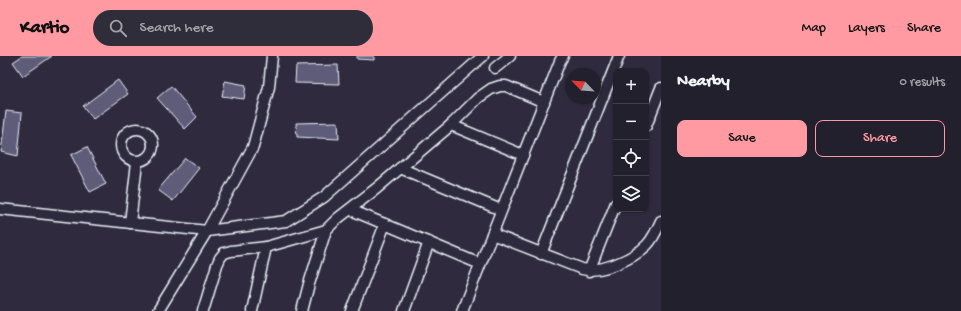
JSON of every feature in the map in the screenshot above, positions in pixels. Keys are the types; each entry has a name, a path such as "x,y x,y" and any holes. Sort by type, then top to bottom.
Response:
{"street":[{"path":"158,311 207,231 253,147 269,87 272,56"},
{"path":"0,208 207,231 286,221 324,196 483,56"},
{"path":"494,68 510,56"},
{"path":"462,311 563,56"},
{"path":"541,254 619,56"},
{"path":"302,311 326,230 337,219 350,210 451,126 478,98 491,89 506,86 544,102"},
{"path":"649,118 661,88"},
{"path":"451,126 523,156"},
{"path":"130,223 137,162"},
{"path":"400,168 501,210"},
{"path":"350,210 480,264"},
{"path":"589,271 613,211"},
{"path":"492,234 541,254 589,271 599,270 620,262 637,252 646,245 656,233 661,221"},
{"path":"352,311 385,224"},
{"path":"203,311 217,265 224,253 231,250 266,247 326,230"},
{"path":"404,311 429,242"},
{"path":"252,311 266,247"}],"building":[{"path":"22,56 52,56 23,76 13,62"},
{"path":"357,56 374,56 374,60 357,59"},
{"path":"338,65 339,84 295,83 296,66"},
{"path":"118,80 128,94 93,119 83,106"},
{"path":"225,81 246,85 244,99 222,96"},
{"path":"171,86 197,117 185,129 157,98"},
{"path":"6,111 22,113 18,156 1,152"},
{"path":"338,122 339,139 297,137 296,123"},
{"path":"87,147 106,184 90,192 71,155"},
{"path":"185,158 199,168 173,201 158,190"}]}
